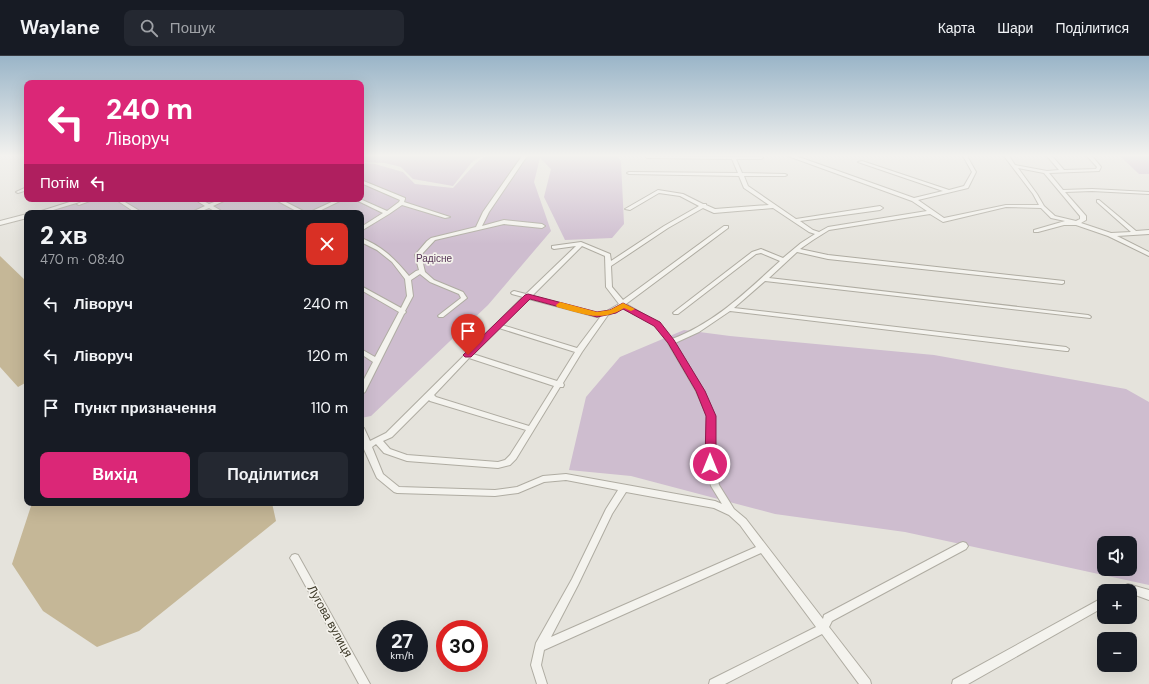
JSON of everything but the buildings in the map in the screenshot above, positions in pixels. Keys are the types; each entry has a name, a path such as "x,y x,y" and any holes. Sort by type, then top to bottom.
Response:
{"street":[{"path":"364,227 388,213 401,203 403,199 371,185"},
{"path":"478,228 486,212 505,185"},
{"path":"745,185 811,231 818,233"},
{"path":"873,185 914,200 943,220 1006,206 1042,207"},
{"path":"930,185 947,191"},
{"path":"914,200 966,185"},
{"path":"1028,185 1042,207 1053,216 1110,235 1147,252"},
{"path":"1036,232 1064,223 1077,223 1083,220 1083,216 1057,185"},
{"path":"18,192 24,189"},
{"path":"1062,191 1092,190 1149,193"},
{"path":"628,209 658,191 681,195 704,205 714,212 773,206"},
{"path":"1099,201 1135,233"},
{"path":"48,210 74,202"},
{"path":"66,210 86,202"},
{"path":"122,202 135,210"},
{"path":"202,202 217,210"},
{"path":"200,210 219,202"},
{"path":"282,202 298,210"},
{"path":"317,210 335,202"},
{"path":"363,202 388,213"},
{"path":"401,203 447,217"},
{"path":"608,266 666,227 704,205"},
{"path":"797,220 880,208"},
{"path":"671,342 686,337 710,323 818,233 828,229 930,212"},
{"path":"0,223 24,217"},
{"path":"441,316 464,298 461,293 432,281 422,273 418,255 429,242 433,239 504,222 542,226"},
{"path":"376,440 387,451 407,458 498,465 507,463 513,457 560,385 580,351 606,314 623,304 726,227"},
{"path":"1110,235 1149,232"},
{"path":"364,242 379,249 394,261 408,279 410,296 364,386"},
{"path":"368,447 376,440 389,435 581,244"},
{"path":"554,247 581,244 608,255 609,287 623,304 657,324 671,342 700,391 711,416 710,464 715,486 732,512 743,522 866,684"},
{"path":"676,313 754,253 761,250 784,260"},
{"path":"796,250 828,257 1062,282"},
{"path":"408,279 418,272 422,273"},
{"path":"764,279 1088,317"},
{"path":"364,290 403,312"},
{"path":"514,293 597,314 606,314"},
{"path":"728,309 1066,349"},
{"path":"499,326 580,351"},
{"path":"364,353 376,361"},
{"path":"468,355 560,385"},
{"path":"429,395 433,399 531,429"},
{"path":"364,437 380,476 397,490 495,493 518,490 543,480 566,477 715,505 732,512"},
{"path":"542,684 536,665 540,647 609,512 624,488"},
{"path":"714,684 824,628 828,618 963,546"},
{"path":"540,647 763,548"},
{"name":"Лугова вулиця","path":"295,558 365,684"},
{"path":"1137,591 1149,595"},
{"path":"957,684 1097,606"}],"green space":[{"name":"Радісне","path":"364,185 427,185 453,188 455,185 535,185 551,231 488,305 371,416 364,417 364,210 54,210 82,202 364,202"},
{"name":"Радісне","path":"547,185 622,185 624,224 612,238 565,240 544,197"},
{"path":"684,330 730,336 934,355 1126,389 1149,402 1149,585 1108,576 1137,576 1137,536 1097,536 1097,574 905,532 775,514 631,476 569,470 586,397 620,357"}],"shaded area":[{"path":"0,256 24,279 24,384 18,387 0,367"},
{"path":"31,506 273,506 276,521 139,631 97,647 43,611 12,564"}],"slow traffic":[{"path":"560,305 597,314 613,312 623,305 631,309"}],"route":[{"path":"468,355 528,296 597,314 613,312 623,305 657,324 671,342 700,391 711,416 710,464"}]}
